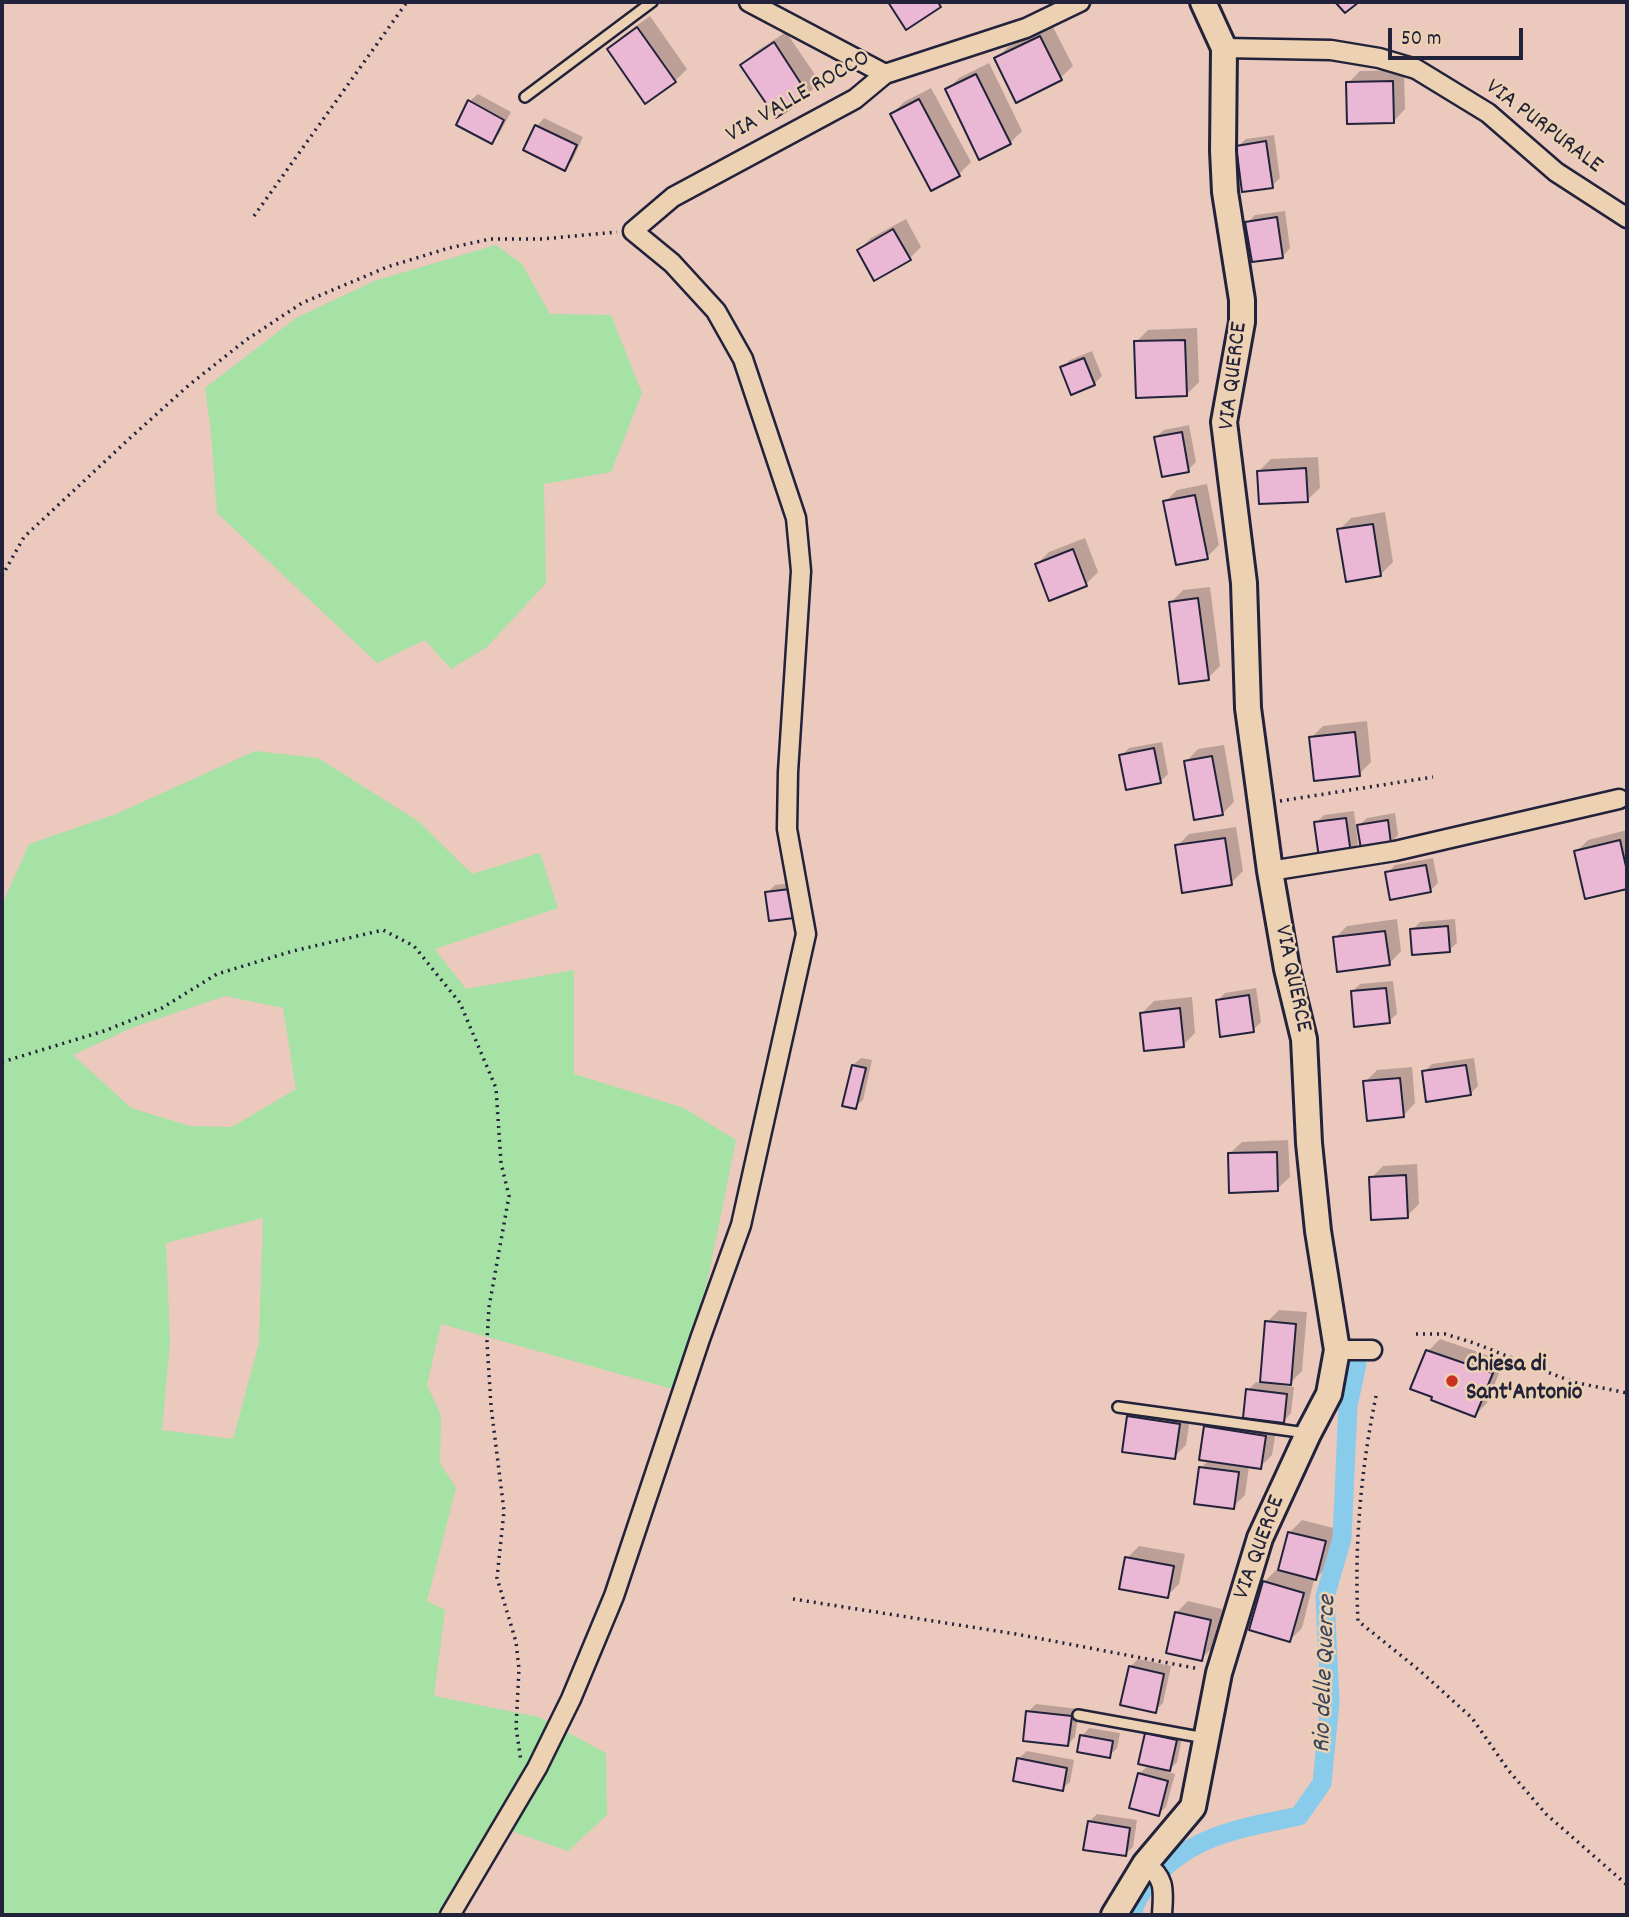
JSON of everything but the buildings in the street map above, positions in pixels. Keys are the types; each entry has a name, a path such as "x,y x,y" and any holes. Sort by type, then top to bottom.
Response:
{"street":[{"path":"750,2 885,74"},
{"name":"VIA VALLE ROCCO","path":"633,231 673,197 855,99 885,74 1026,28 1080,2"},
{"name":"VIA QUERCE","path":"1114,1915 1192,1807 1219,1673 1261,1538 1329,1394 1337,1350 1317,1219 1309,1143 1304,1039 1287,969 1270,871 1248,708 1244,583 1224,422 1242,322 1242,300 1225,192 1224,48 1203,2"},
{"name":"VIA PURPURALE","path":"1224,48 1331,50 1379,58 1416,69 1488,113 1556,172 1627,218"},
{"path":"450,1915 527,1783 571,1699 614,1596 741,1225 806,934 787,829 801,571 796,518 743,359 716,311 672,264 633,231"},
{"path":"1270,871 1395,851 1619,799"},
{"path":"1337,1350 1372,1350"},
{"path":"1149,1867 1164,1886 1162,1915"}],"lane":[{"path":"525,97 653,2"},
{"path":"1118,1407 1308,1434"},
{"path":"1078,1715 1206,1738"}],"path":[{"path":"254,216 407,2"},
{"path":"2,576 24,537 130,438 246,340 302,303 387,267 489,239 542,239 633,231"},
{"path":"1261,804 1433,777"},
{"path":"2,1062 104,1031 162,1008 217,974 293,951 383,930 414,946 460,1003 496,1088 502,1163 509,1196 489,1307 487,1342 491,1406 504,1511 497,1578 516,1642 519,1669 516,1727 527,1783"},
{"path":"1416,1334 1446,1334 1573,1382 1627,1393"},
{"path":"1376,1396 1366,1445 1356,1580 1357,1621 1419,1670 1472,1718 1509,1771 1546,1814 1627,1885"},
{"path":"793,1599 1016,1634 1219,1673"}],"green space":[{"path":"496,245 522,264 550,314 611,315 642,393 611,472 544,484 546,583 487,647 451,669 425,640 377,663 217,513 205,388 296,318 374,281"},
{"path":"255,751 318,758 418,821 472,874 540,853 558,908 435,949 466,989 574,970 574,1074 684,1108 736,1140 706,1288 673,1389 441,1324 427,1385 441,1415 440,1463 456,1488 427,1601 445,1610 434,1696 539,1717 606,1753 607,1815 568,1851 494,1825 441,1915 2,1915 2,905 29,844 116,814","holes":["225,996 283,1008 296,1089 232,1127 190,1126 131,1108 73,1055 134,1027","263,1218 259,1343 233,1439 162,1430 170,1342 166,1243"]}],"waterway":[{"name":"Rio delle Querce","path":"1132,1915 1146,1887 1168,1864 1185,1852 1220,1835 1299,1816 1322,1783 1330,1702 1325,1597 1342,1538 1348,1406 1357,1364"}],"place":[{"name":"Chiesa di Sant'Antonio","path":"1452,1381"}]}
